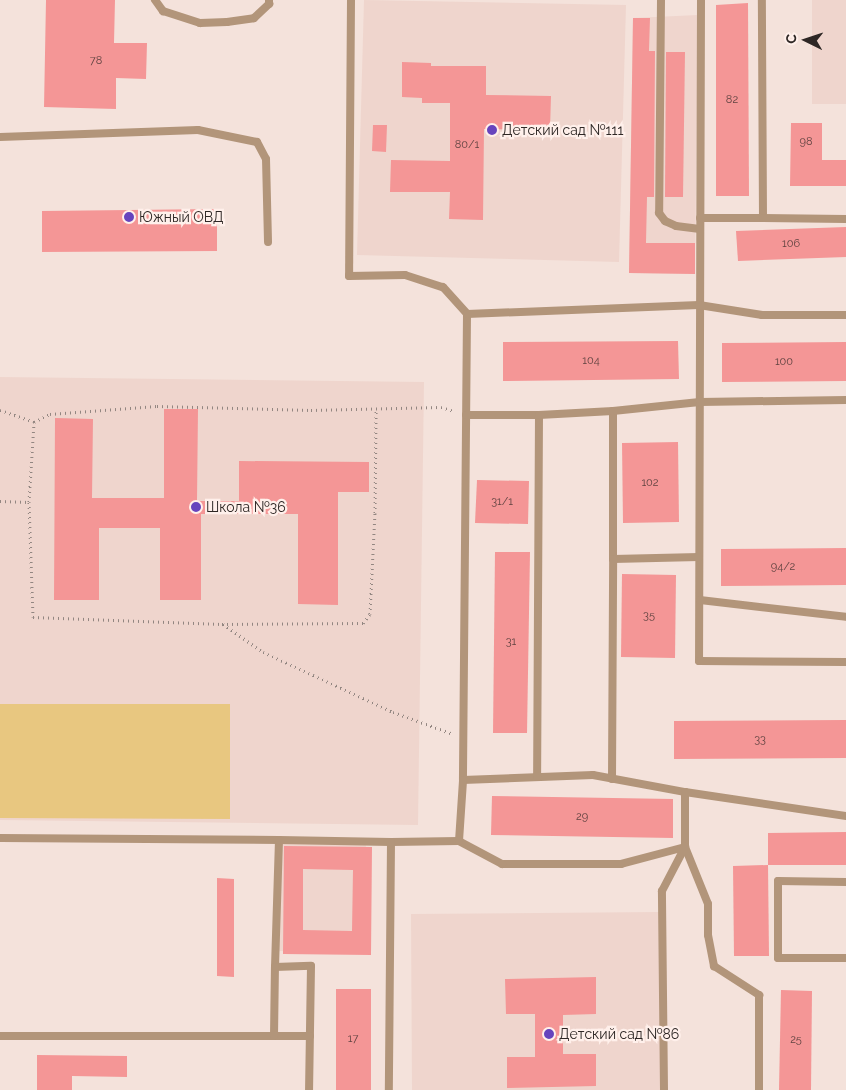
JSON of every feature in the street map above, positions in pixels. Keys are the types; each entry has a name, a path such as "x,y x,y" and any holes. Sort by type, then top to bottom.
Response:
{"lane":[{"path":"155,0 163,11 200,23 254,18 268,4 269,0"},
{"path":"351,0 349,276 405,275 443,288 467,314 464,780 459,841"},
{"path":"661,0 659,213 665,221 676,226 700,229"},
{"path":"701,0 699,661 846,662"},
{"path":"762,0 763,218"},
{"path":"0,137 198,130 257,142 266,159 268,242"},
{"path":"700,218 846,219"},
{"path":"467,314 699,305 762,314 846,314"},
{"path":"466,415 539,415 700,402 846,400"},
{"path":"612,779 613,410"},
{"path":"537,777 539,415"},
{"path":"614,559 700,557"},
{"path":"700,600 846,616"},
{"path":"464,780 593,775 685,792 846,816"},
{"path":"685,792 685,847 708,904 708,935 714,966 759,995 759,1090"},
{"path":"0,838 459,841 502,864 621,864 685,847"},
{"path":"274,1036 278,840"},
{"path":"388,1090 391,842"},
{"path":"664,1090 662,891 685,847"},
{"path":"846,882 778,880 778,958 846,958"},
{"path":"275,967 311,966 309,1090"},
{"path":"0,1036 310,1036"}],"path":[{"path":"0,410 34,422 50,414 157,406 311,410 441,407 466,415"},
{"path":"34,422 29,502 33,617 222,624 363,623 370,614 375,513 376,409"},
{"path":"0,501 29,502"},
{"path":"222,624 263,652 393,712 464,738"}],"shaded area":[{"name":"Детский сад №111","path":"364,0 626,5 619,262 357,255"},
{"path":"812,0 846,0 846,104 812,104"},
{"path":"698,15 695,274 629,273 633,18"},
{"path":"0,377 424,382 418,825 0,820"},
{"path":"0,704 230,704 230,819 0,818"},
{"path":"279,840 366,842 365,952 277,951"},
{"path":"660,912 661,1090 412,1090 411,914"}],"building":[{"path":"46,0 115,0 114,43 147,43 146,79 116,78 116,109 44,107"},
{"path":"748,3 749,196 716,196 716,5"},
{"path":"633,18 650,18 649,51 655,51 654,197 647,197 646,243 695,243 695,274 629,273"},
{"path":"666,52 685,52 683,197 665,197"},
{"path":"402,62 431,63 431,66 486,66 486,95 551,96 550,130 484,129 483,220 449,219 450,192 390,192 391,160 450,161 450,103 422,103 422,98 402,97"},
{"path":"791,123 822,123 822,160 846,160 846,186 790,186"},
{"path":"373,125 387,125 386,152 372,151"},
{"path":"217,209 217,251 42,252 42,211"},
{"path":"846,227 846,257 738,261 736,231"},
{"path":"678,341 679,379 503,381 503,342"},
{"path":"846,342 846,381 722,382 722,343"},
{"name":"Школа №36","path":"164,409 198,409 197,501 239,501 239,461 369,462 369,492 338,492 338,605 298,604 298,514 201,514 201,600 160,600 160,528 99,528 99,600 54,600 55,418 93,419 92,498 164,498"},
{"path":"678,442 679,522 623,523 622,443"},
{"path":"477,480 529,481 528,524 475,523"},
{"path":"846,548 846,585 721,586 721,549"},
{"path":"495,552 530,552 527,733 493,733"},
{"path":"622,574 676,575 675,658 621,657"},
{"path":"846,720 846,758 674,759 674,721"},
{"path":"492,796 673,799 673,838 491,835"},
{"path":"846,832 846,865 768,865 768,833"},
{"path":"284,846 372,847 371,955 283,954","holes":["303,869 353,870 352,931 303,930"]},
{"path":"768,865 769,956 734,956 733,866"},
{"path":"217,878 234,879 234,977 217,976"},
{"name":"Детский сад №86","path":"596,977 596,1014 563,1015 563,1054 596,1054 596,1086 507,1088 507,1057 535,1057 535,1014 506,1014 505,979"},
{"path":"336,989 371,989 371,1090 336,1090"},
{"path":"781,990 812,991 811,1090 779,1090"},
{"path":"37,1055 127,1056 127,1077 72,1076 72,1090 37,1090"}],"place":[{"name":"Детский сад №111","path":"492,130"},
{"name":"Южный ОВД","path":"129,217"},
{"name":"Школа №36","path":"196,507"},
{"name":"Детский сад №86","path":"549,1034"}]}
